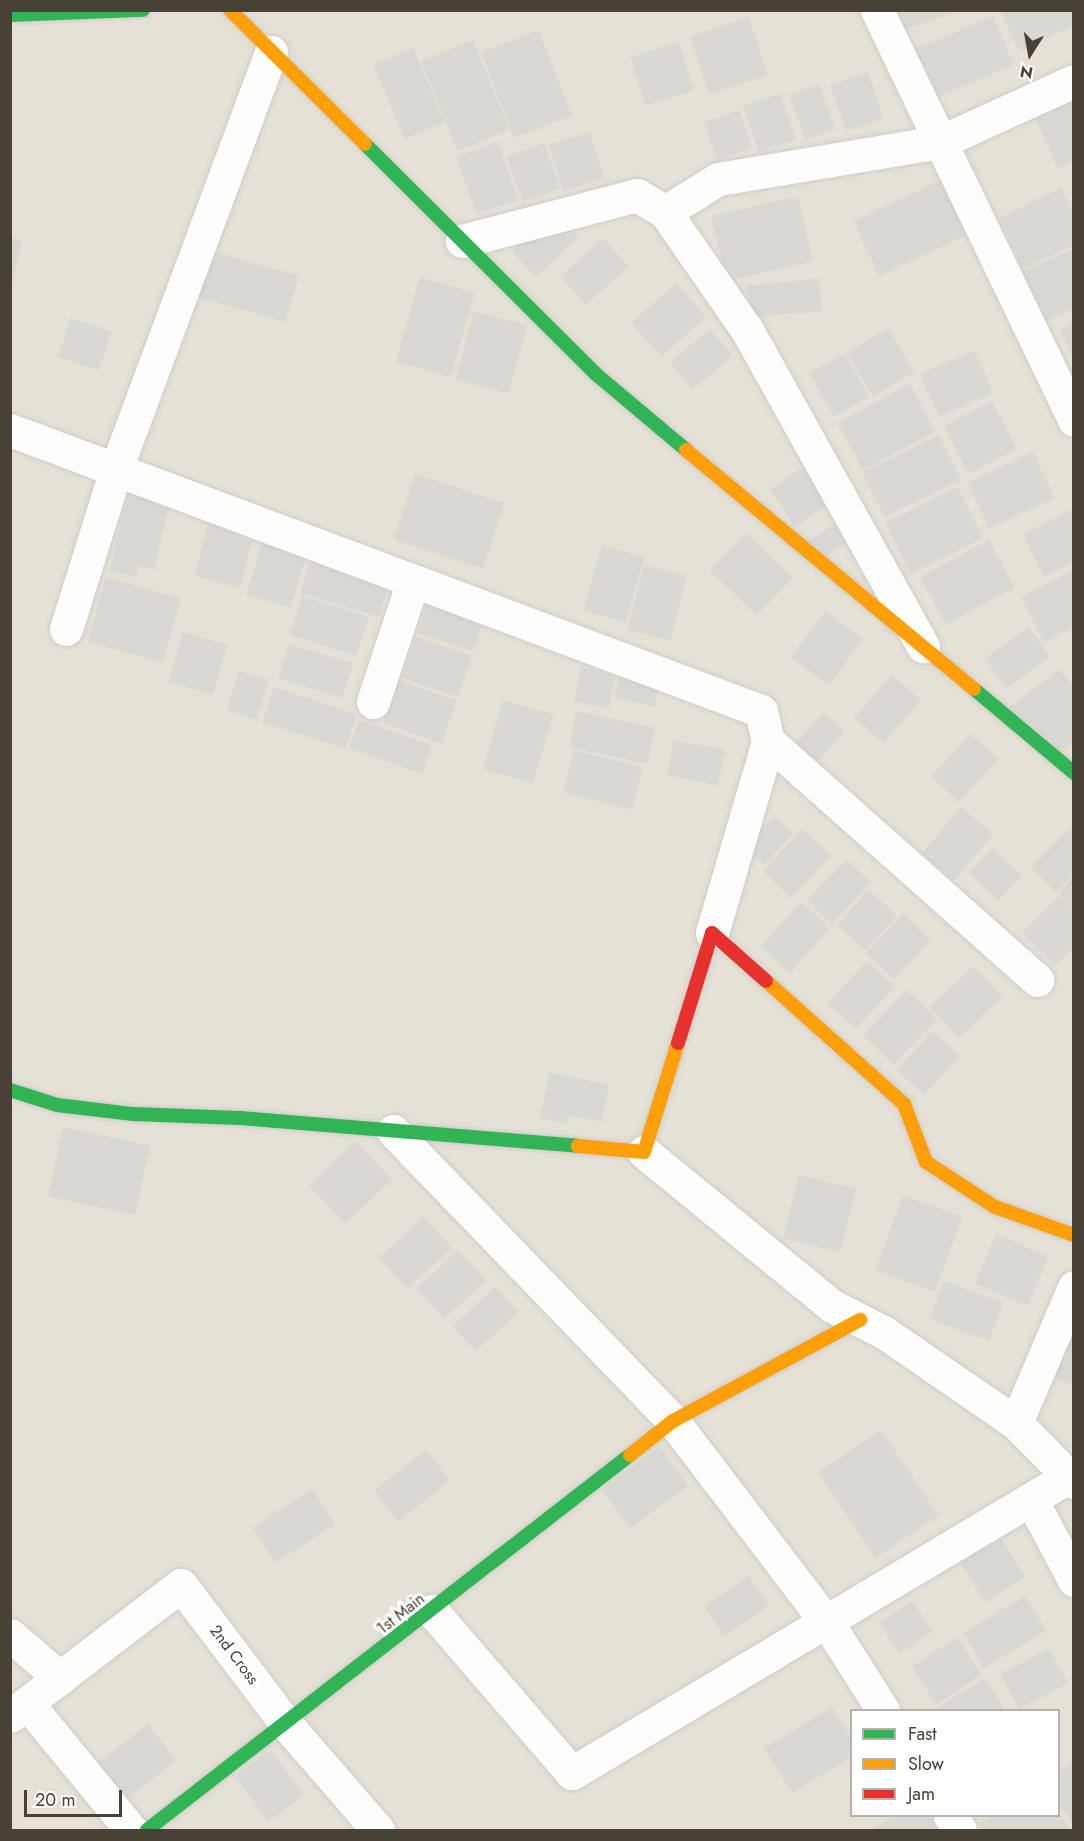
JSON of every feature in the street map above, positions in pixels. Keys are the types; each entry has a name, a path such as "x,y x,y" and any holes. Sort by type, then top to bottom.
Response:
{"street":[{"path":"10,15 143,10"},
{"path":"230,10 597,375 1074,773"},
{"path":"877,10 1074,420"},
{"path":"66,628 116,469 271,52"},
{"path":"665,212 718,179 940,142 1074,81"},
{"path":"462,241 637,195 665,212 747,330 924,647"},
{"path":"10,430 761,711 768,741 712,933 644,1152"},
{"path":"373,702 413,580"},
{"path":"768,741 1037,980"},
{"path":"712,933 904,1104 926,1162 995,1207 1074,1235"},
{"path":"10,1090 57,1105 133,1114 393,1131 644,1152 832,1306 860,1320 1016,1423 1070,1480 1030,1499 572,1773 432,1611"},
{"path":"393,1131 672,1420 825,1621 883,1709"},
{"path":"1016,1423 1074,1287"},
{"name":"1st Main","path":"147,1830 287,1725 672,1420 860,1320"},
{"path":"1030,1499 1074,1580"},
{"name":"2nd Cross","path":"60,1678 181,1585 287,1725 378,1830"},
{"path":"10,1635 60,1678 19,1709 131,1830"},
{"path":"951,1817 960,1830"}],"shaded area":[{"path":"11,11 1073,11 1073,1830 11,1830"}],"building":[{"path":"891,10 952,10 953,13 898,32"},
{"path":"1000,10 1074,10 1074,26 1019,51"},
{"path":"993,16 1014,65 935,98 914,50"},
{"path":"749,17 768,75 709,94 690,36"},
{"path":"539,30 572,116 514,138 481,52"},
{"path":"473,40 509,130 457,151 421,61"},
{"path":"679,42 694,91 645,106 630,57"},
{"path":"413,48 445,123 405,139 373,65"},
{"path":"868,72 884,118 846,131 830,85"},
{"path":"819,84 835,129 805,140 789,95"},
{"path":"780,93 796,139 759,152 743,106"},
{"path":"1074,98 1074,160 1058,168 1034,116"},
{"path":"739,110 752,148 717,160 704,122"},
{"path":"590,132 604,178 563,190 549,145"},
{"path":"498,142 518,200 476,214 456,156"},
{"path":"544,143 560,188 523,202 506,157"},
{"path":"943,179 969,234 879,276 853,221"},
{"path":"1061,188 1074,214 1074,245 1023,269 999,218"},
{"path":"798,196 813,261 726,281 711,216"},
{"path":"555,211 579,237 536,277 512,251"},
{"path":"10,237 22,240 11,287 10,287"},
{"path":"603,238 628,266 586,304 561,276"},
{"path":"1074,249 1074,308 1041,322 1020,272"},
{"path":"211,251 298,276 285,322 198,297"},
{"path":"420,277 475,293 451,377 396,362"},
{"path":"819,279 822,311 750,317 747,285"},
{"path":"676,283 706,316 662,357 631,323"},
{"path":"474,311 527,325 509,394 456,380"},
{"path":"71,318 112,332 98,371 58,357"},
{"path":"1074,323 1074,359 1060,330"},
{"path":"888,328 914,372 873,396 847,353"},
{"path":"710,329 732,356 693,389 670,362"},
{"path":"974,350 993,393 939,417 920,374"},
{"path":"845,353 869,397 833,417 809,373"},
{"path":"910,384 935,432 863,470 838,422"},
{"path":"992,401 1017,449 968,474 944,426"},
{"path":"939,435 961,480 885,517 863,472"},
{"path":"1033,452 1055,498 989,529 968,482"},
{"path":"803,467 828,504 795,527 770,489"},
{"path":"415,474 504,503 483,569 394,540"},
{"path":"958,487 983,538 910,574 885,523"},
{"path":"129,488 171,498 154,570 138,566 136,577 110,571"},
{"path":"1074,509 1074,562 1044,577 1023,534"},
{"path":"839,521 851,539 822,559 810,541"},
{"path":"209,522 254,534 240,588 195,576"},
{"path":"746,533 793,578 757,616 710,570"},
{"path":"989,540 1014,588 945,624 920,577"},
{"path":"262,541 306,554 291,608 247,595"},
{"path":"602,545 644,557 626,622 583,610"},
{"path":"313,551 391,575 379,617 300,593"},
{"path":"644,565 687,576 670,641 628,630"},
{"path":"1074,570 1074,627 1044,642 1021,597"},
{"path":"106,577 181,598 163,663 88,641"},
{"path":"431,594 486,612 473,651 418,633"},
{"path":"302,596 369,616 357,656 290,635"},
{"path":"825,611 863,639 829,686 791,658"},
{"path":"1029,627 1050,657 1006,688 985,658"},
{"path":"183,632 227,645 213,695 169,682"},
{"path":"416,637 472,656 458,697 402,678"},
{"path":"289,644 353,664 343,698 278,678"},
{"path":"581,667 615,674 608,709 574,701"},
{"path":"1060,669 1074,687 1074,742 1059,751 1009,707"},
{"path":"239,671 269,680 257,719 227,710"},
{"path":"892,675 921,700 883,743 855,718"},
{"path":"619,676 659,685 654,707 614,697"},
{"path":"398,680 457,700 442,744 383,723"},
{"path":"274,687 357,714 345,749 263,722"},
{"path":"503,700 553,714 533,784 483,769"},
{"path":"577,711 655,728 648,764 569,747"},
{"path":"823,713 844,731 818,762 797,743"},
{"path":"359,720 432,745 422,773 349,748"},
{"path":"971,734 998,759 959,802 931,776"},
{"path":"674,740 725,750 718,785 667,775"},
{"path":"574,750 643,767 632,810 563,793"},
{"path":"961,807 993,834 955,880 922,853"},
{"path":"774,816 793,834 764,864 745,847"},
{"path":"1071,827 1074,874 1056,892 1031,867"},
{"path":"803,829 831,856 791,898 763,871"},
{"path":"993,848 1022,876 998,900 969,872"},
{"path":"846,859 871,882 832,924 807,901"},
{"path":"1074,877 1074,906 1059,892"},
{"path":"868,890 897,915 866,950 837,925"},
{"path":"1060,895 1074,908 1074,947 1054,966 1022,933"},
{"path":"801,902 830,928 790,973 761,947"},
{"path":"903,914 931,940 894,979 866,953"},
{"path":"867,961 895,987 856,1029 828,1003"},
{"path":"974,966 1003,997 959,1038 930,1007"},
{"path":"907,990 937,1019 893,1064 863,1035"},
{"path":"933,1031 960,1056 924,1095 897,1070"},
{"path":"549,1072 609,1085 602,1122 568,1115 566,1124 540,1118"},
{"path":"63,1127 150,1146 135,1215 48,1196"},
{"path":"355,1141 392,1179 346,1224 309,1185"},
{"path":"799,1175 856,1189 841,1252 783,1238"},
{"path":"903,1195 962,1217 935,1292 876,1270"},
{"path":"423,1217 452,1248 408,1289 379,1258"},
{"path":"996,1234 1048,1256 1027,1306 975,1284"},
{"path":"458,1250 486,1280 444,1319 416,1289"},
{"path":"944,1281 1003,1303 989,1341 930,1320"},
{"path":"495,1287 518,1312 476,1351 453,1327"},
{"path":"1060,1327 1074,1332 1074,1385 1044,1374"},
{"path":"881,1430 939,1515 876,1558 818,1472"},
{"path":"660,1447 688,1486 630,1528 602,1489"},
{"path":"426,1450 450,1481 398,1521 374,1491"},
{"path":"312,1489 335,1524 275,1563 252,1528"},
{"path":"997,1532 1025,1577 985,1602 957,1557"},
{"path":"749,1576 769,1606 724,1636 704,1606"},
{"path":"1025,1596 1046,1631 984,1668 963,1633"},
{"path":"912,1601 932,1632 899,1653 879,1622"},
{"path":"957,1637 982,1675 936,1704 912,1666"},
{"path":"1049,1648 1068,1683 1019,1709 1000,1674"},
{"path":"985,1678 1004,1709 936,1709"},
{"path":"832,1707 850,1736 850,1758 792,1793 764,1748"},
{"path":"148,1724 176,1760 125,1800 97,1764"},
{"path":"271,1750 304,1795 268,1821 235,1776"},
{"path":"1074,1762 1074,1825 1060,1805 1060,1771"},
{"path":"1060,1815 1071,1830 984,1830 979,1824 990,1817 1060,1817"},
{"path":"893,1817 930,1817 939,1830 871,1830"}],"traffic: fast":[{"path":"10,15 143,10"},
{"path":"365,144 597,375 686,450"},
{"path":"974,689 1074,773"},
{"path":"10,1090 57,1105 133,1114 240,1118 578,1146"},
{"path":"147,1830 630,1455"}],"traffic: slow":[{"path":"230,10 365,144"},
{"path":"686,450 974,689"},
{"path":"766,981 904,1104 926,1162 995,1207 1074,1235"},
{"path":"578,1146 644,1152 678,1043"},
{"path":"630,1455 673,1421 860,1320"}],"traffic: jam":[{"path":"678,1043 712,933 766,981"}]}
